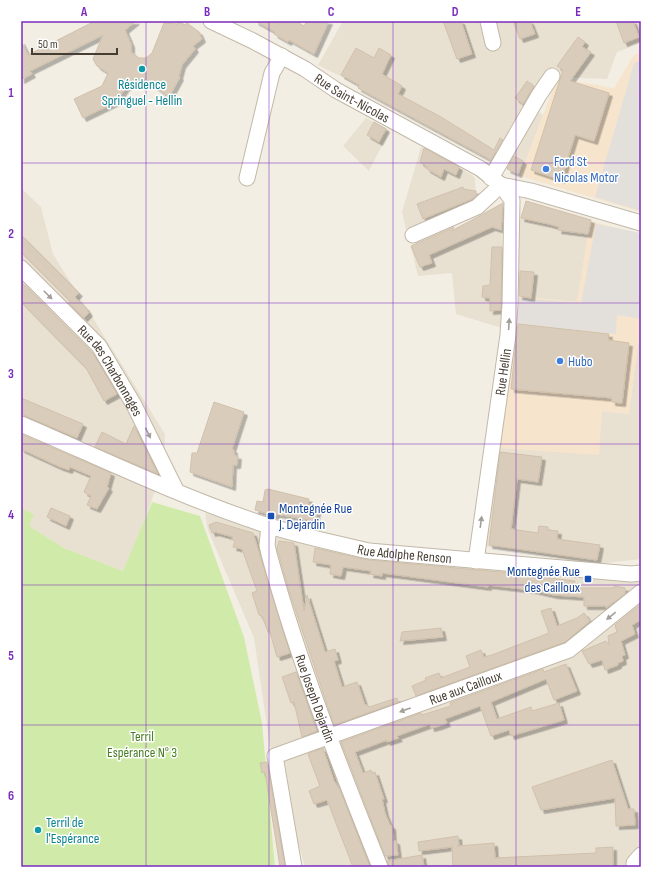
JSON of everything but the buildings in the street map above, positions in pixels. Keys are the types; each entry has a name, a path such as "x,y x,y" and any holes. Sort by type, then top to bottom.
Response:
{"street":[{"name":"Rue Saint-Nicolas","path":"211,21 306,69 336,90 480,169 496,182 641,223"},
{"path":"488,21 493,43"},
{"path":"247,178 272,73 282,56"},
{"path":"413,235 477,207 496,182 539,95 552,76"},
{"name":"Rue Hellin","path":"476,561 510,312 512,200 496,182"},
{"name":"Rue des Charbonnages","path":"21,268 99,346 134,404 176,490"},
{"name":"Rue Adolphe Renson","path":"21,424 205,503 269,526 369,551 631,574 641,573"},
{"name":"Rue Joseph Dejardin","path":"269,526 267,544 274,573 328,738 380,867"},
{"name":"Rue aux Cailloux","path":"294,867 276,756 569,650 641,592"},
{"path":"634,867 634,863 641,855"}],"shaded area":[{"path":"343,21 641,21 641,43 617,52 607,79 555,77 541,88 535,87 523,103 530,107 496,163 379,100 380,97 371,92 370,95 358,88 358,85 318,65"},
{"path":"641,52 641,212 520,176 557,78 614,88 634,55"},
{"path":"641,60 641,211 595,197 634,63"},
{"path":"534,109 543,115 520,176 500,165"},
{"path":"366,118 390,130 369,171 343,146"},
{"path":"421,147 460,166 460,168 472,175 475,178 476,197 473,200 406,229 402,212"},
{"path":"21,188 41,207 53,254 165,434 163,470 134,547 123,571 64,548 28,526 34,514 21,508"},
{"path":"526,201 591,220 577,302 517,296 519,271 517,253 519,253 518,226"},
{"path":"501,204 504,206 501,230 505,267 505,329 456,314 452,273 418,276 411,247 479,217"},
{"path":"590,221 641,234 641,333 639,336 629,414 602,411 599,455 499,448 517,296 577,302"},
{"path":"596,224 641,233 641,319 617,315 616,334 517,324 519,298 581,303"},
{"path":"641,333 641,559 596,564 484,546 499,448 602,411 629,414 639,336"},
{"path":"205,513 316,541 641,575 641,867 305,867 295,832 285,763 270,747 254,638 208,530"}],"green space":[{"name":"Terril Espérance N° 3","path":"152,502 200,516 244,637 262,723 275,867 21,867 21,508 34,514 29,526 64,548 123,571"}],"place":[{"name":"Résidence Springuel - Hellin","path":"142,69"},
{"name":"Ford St Nicolas Motor","path":"546,169"},
{"name":"Hubo","path":"560,361"},
{"name":"Montegnée Rue J. Dejardin","path":"271,516"},
{"name":"Montegnée Rue des Cailloux","path":"588,579"},
{"name":"Terril de l'Espérance","path":"38,830"}]}
